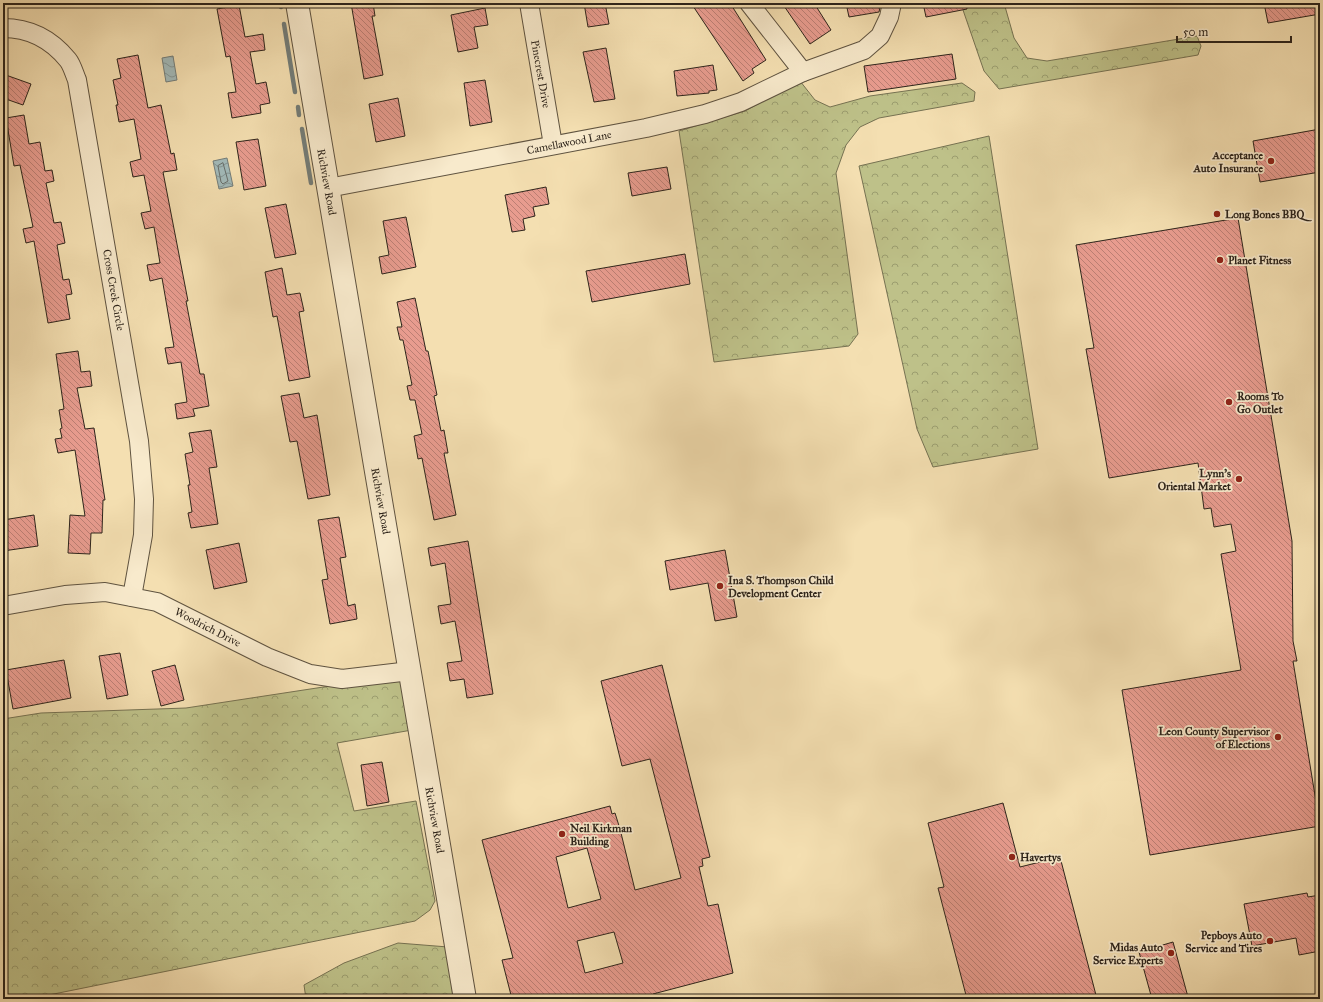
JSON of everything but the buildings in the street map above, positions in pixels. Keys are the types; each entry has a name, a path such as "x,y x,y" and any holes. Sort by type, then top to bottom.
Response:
{"street":[{"name":"Richview Road","path":"297,3 465,999"},
{"name":"Pinecrest Drive","path":"529,3 553,145"},
{"path":"748,3 803,72"},
{"name":"Camellawood Lane","path":"328,188 646,128 705,114 740,102 803,72 864,50 880,36 889,17 892,3"},
{"name":"Cross Creek Circle","path":"3,28 17,28 34,32 50,42 68,60 77,80 139,441 144,499 143,535 132,597"},
{"name":"Woodrich Drive","path":"3,606 65,595 104,592 157,602 267,657 310,674 342,679 410,671"}],"green space":[{"path":"963,3 1004,3 1014,38 1027,58 1047,61 1197,36 1201,46 1198,55 999,89 984,71 963,10"},
{"path":"800,81 815,100 830,107 870,96 962,83 975,92 974,101 879,118 860,127 846,145 836,173 858,334 849,346 714,362 679,131 745,111"},
{"path":"989,136 1038,449 933,467 917,429 859,166"},
{"path":"402,675 412,730 337,743 354,811 416,801 435,901 430,910 415,921 29,999 3,999 3,719 41,713 186,708"},
{"path":"398,943 448,947 454,999 306,999 304,985 344,963"}],"water":[{"path":"173,56 177,80 166,82 162,58"},
{"path":"227,158 233,186 219,189 213,161"}],"waterway":[{"path":"280,3 281,7"},
{"path":"284,24 295,92"},
{"path":"298,107 299,115"},
{"path":"302,129 311,183"}],"place":[{"name":"Acceptance Auto Insurance","path":"1271,161"},
{"name":"Long Bones BBQ","path":"1217,214"},
{"name":"Planet Fitness","path":"1220,260"},
{"name":"Rooms To Go Outlet","path":"1229,402"},
{"name":"Lynn's Oriental Market","path":"1239,479"},
{"name":"Ina S. Thompson Child Development Center","path":"720,586"},
{"name":"Leon County Supervisor of Elections","path":"1278,737"},
{"name":"Neil Kirkman Building","path":"562,834"},
{"name":"Havertys","path":"1012,857"},
{"name":"Pepboys Auto Service and Tires","path":"1270,941"},
{"name":"Midas Auto Service Experts","path":"1171,953"}]}
